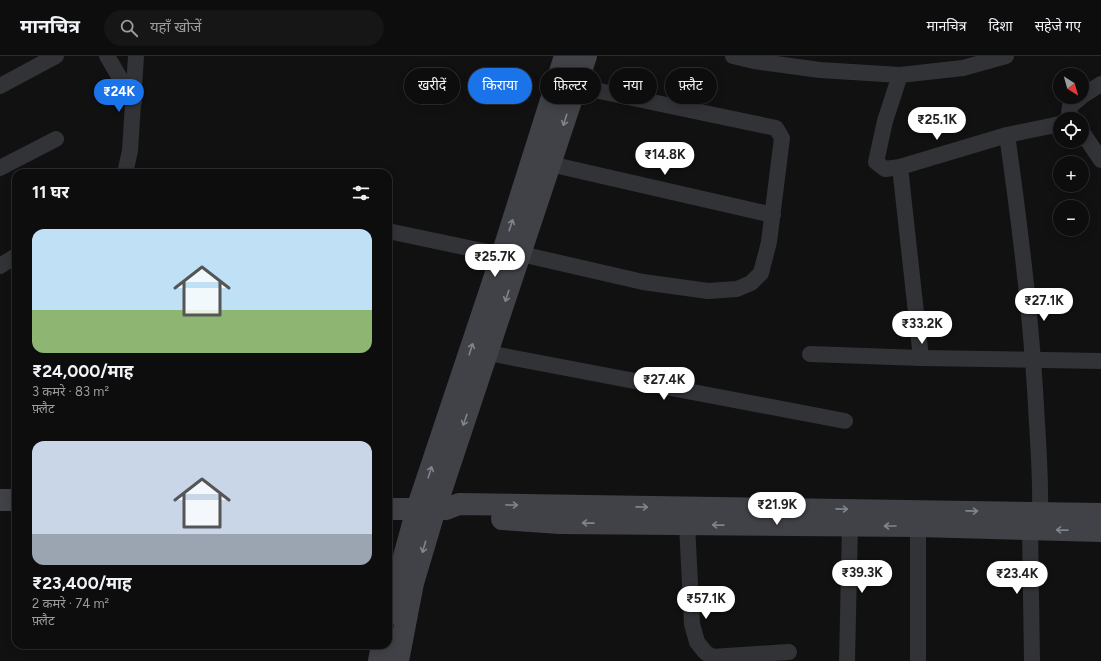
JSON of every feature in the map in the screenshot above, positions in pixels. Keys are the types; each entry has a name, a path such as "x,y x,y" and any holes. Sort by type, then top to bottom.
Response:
{"main road":[{"path":"565,56 565,68"},
{"path":"577,68 586,56"},
{"path":"398,661 413,583 433,509 511,254 560,104"},
{"path":"392,606 433,509 488,353 511,254 550,164 562,104"},
{"path":"0,500 12,500"},
{"path":"392,509 433,509 459,504 1035,521 1101,531"},
{"path":"433,509 457,516 560,523 850,526 918,526 1035,521 1101,514"},
{"path":"379,661 381,649"}],"street":[{"path":"0,86 56,56"},
{"path":"107,56 134,102"},
{"path":"127,169 130,151 136,56"},
{"path":"733,56 754,61 820,70 900,75 963,68 1006,56"},
{"path":"900,75 885,121 876,162 885,169 1007,135 1053,125"},
{"path":"1089,92 1101,84"},
{"path":"392,232 511,254 642,282 708,291 737,289 752,283 761,273 769,242 782,138 776,128 601,91"},
{"path":"1007,135 1023,244 1034,361 1041,487 1035,521 1032,661"},
{"path":"0,168 56,139"},
{"path":"1089,142 1101,160"},
{"path":"550,164 773,215"},
{"path":"900,166 921,358"},
{"path":"0,266 12,258"},
{"path":"488,353 845,421"},
{"path":"810,354 1034,361 1101,361"},
{"path":"687,524 692,624 696,642 712,657 788,652"},
{"path":"847,661 850,526"},
{"path":"918,526 918,661"}]}
